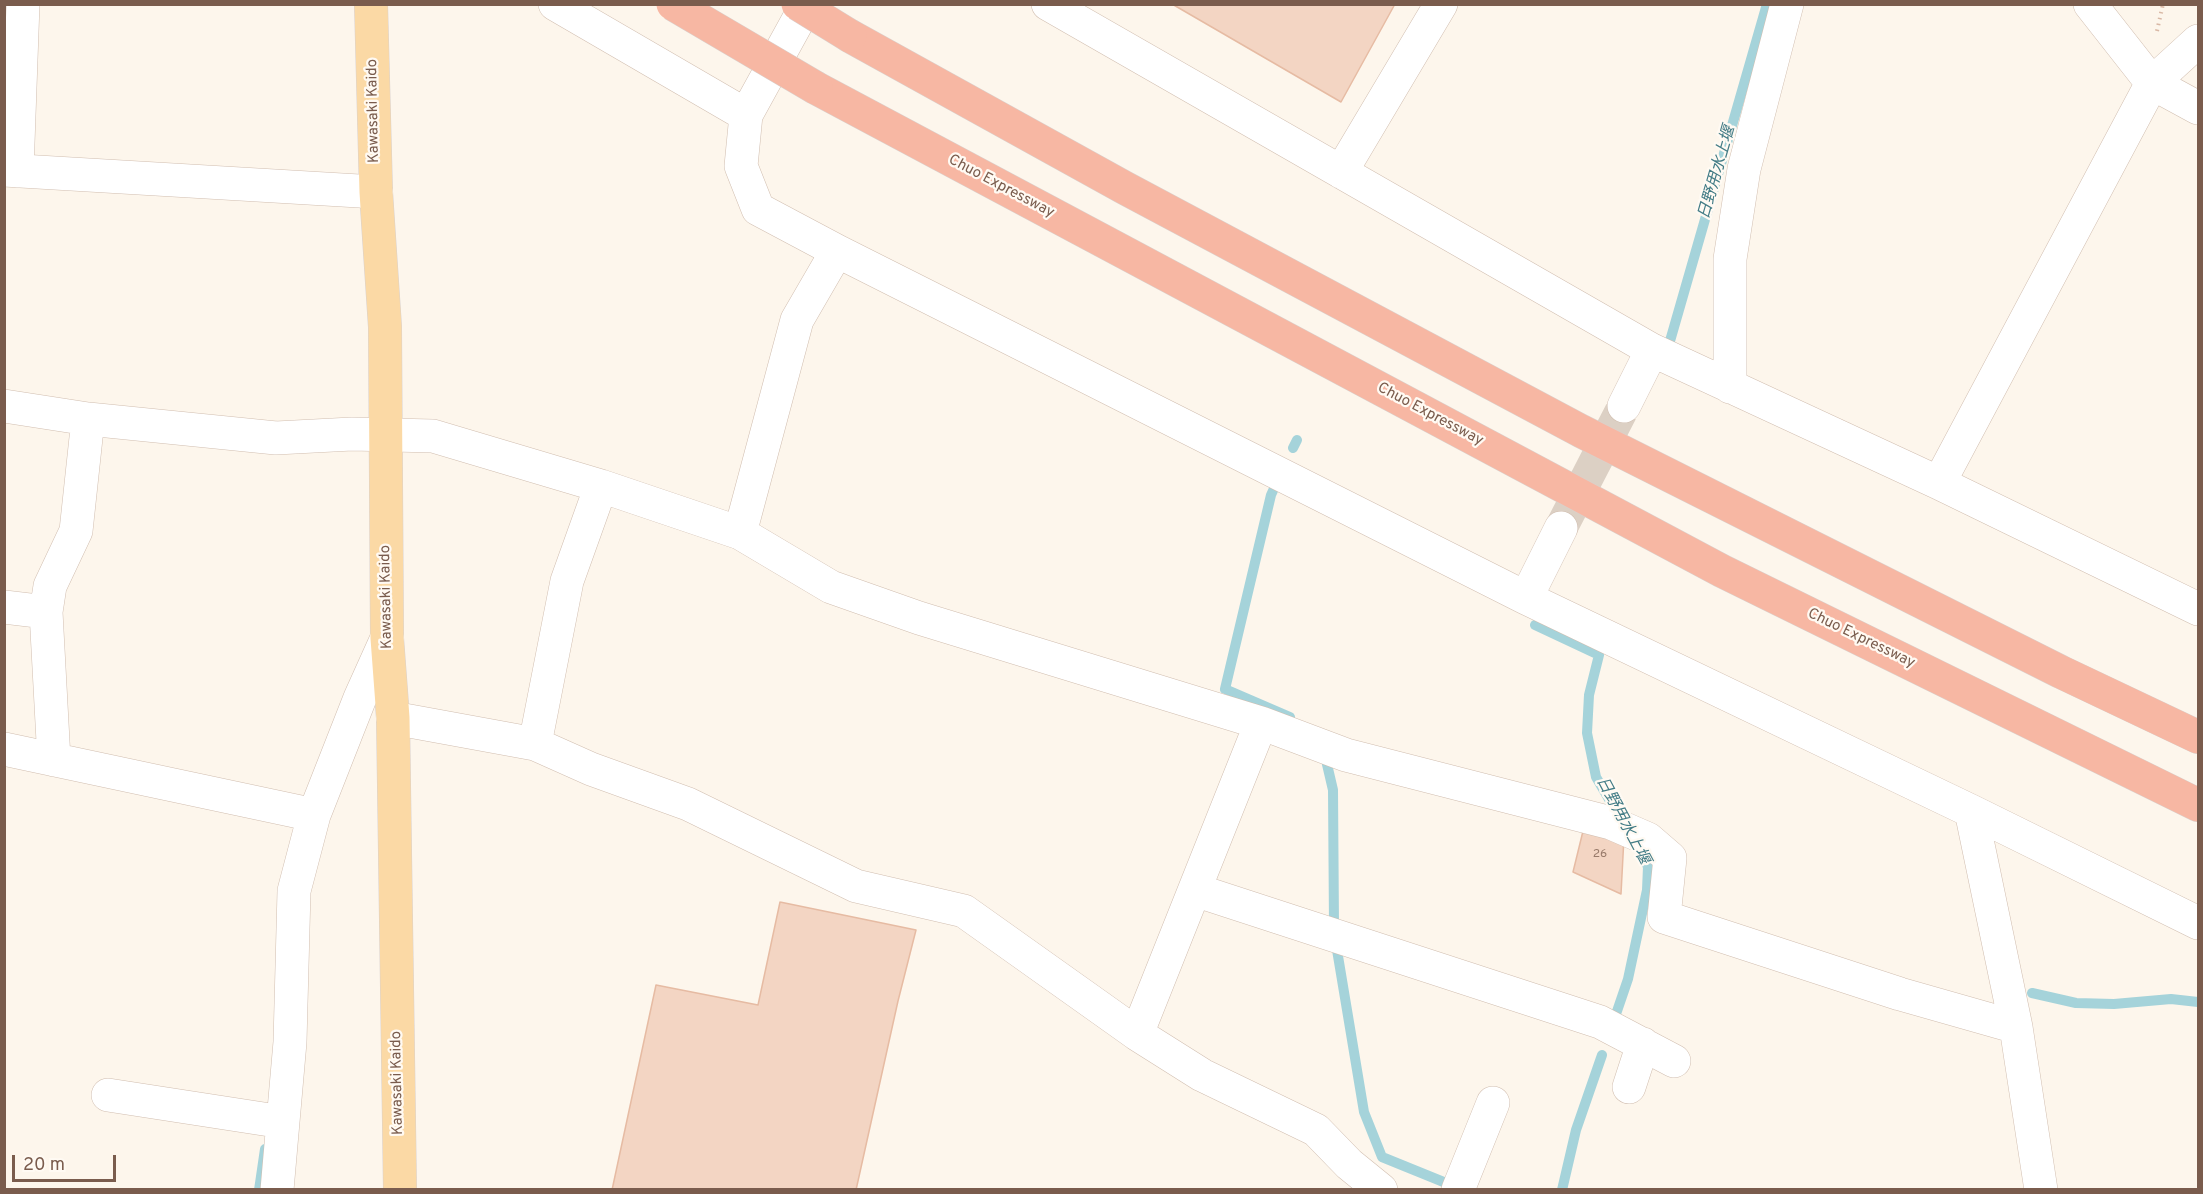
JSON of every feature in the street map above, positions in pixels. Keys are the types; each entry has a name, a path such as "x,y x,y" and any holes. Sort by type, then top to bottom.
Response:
{"highway":[{"name":"Chuo Expressway","path":"673,4 816,88 1722,571 2199,805"},
{"path":"798,4 850,36 1125,188 1581,431 2061,672 2199,737"}],"main road":[{"name":"Kawasaki Kaido","path":"371,4 376,192 385,327 387,638 393,718 400,1190"}],"street":[{"path":"23,4 11,170 376,192"},
{"path":"555,4 746,115"},
{"path":"807,4 746,115 741,166 758,209 1526,598 2199,923"},
{"path":"1048,4 1652,350 1939,483 2199,609"},
{"path":"1341,172 1441,4"},
{"path":"1730,387 1730,259 1744,169 1787,4"},
{"path":"2090,4 2152,83 2199,108"},
{"path":"1939,483 2152,83 2199,41"},
{"path":"740,533 797,320 837,251"},
{"path":"1624,405 1652,350"},
{"path":"4,406 88,419 276,438 352,434 433,436 601,486 740,533 831,587 919,618 1261,723 1346,755 1611,823 1648,839 1671,858 1664,917 1900,994 2016,1027"},
{"path":"54,760 46,612 50,586 76,531 88,419"},
{"path":"535,744 567,581 601,486"},
{"path":"1526,598 1561,528"},
{"path":"4,607 46,612"},
{"path":"277,1190 290,1042 294,891 314,815 360,698 387,638"},
{"path":"393,718 535,744 591,770 688,804 856,886 964,911 1137,1034 1202,1075 1316,1130 1349,1164 1381,1190"},
{"path":"1137,1034 1261,723"},
{"path":"4,748 314,815"},
{"path":"1971,811 2016,1027 2041,1190"},
{"path":"1195,890 1600,1022 1674,1060"},
{"path":"1629,1087 1643,1044"},
{"path":"108,1095 283,1122"},
{"path":"1458,1190 1493,1103"}],"building":[{"path":"1172,4 1395,4 1341,102"},
{"path":"1584,827 1624,837 1621,894 1573,872"},
{"path":"780,902 916,930 856,1190 612,1190 656,985 758,1005"}],"waterway":[{"name":"日野用水上堰","path":"1670,341 1767,4"},
{"path":"1293,448 1297,440"},
{"path":"1277,482 1271,495 1225,689 1290,717"},
{"name":"日野用水上堰","path":"1535,625 1599,655 1589,695 1587,733 1596,777 1620,818"},
{"path":"1326,760 1333,790 1334,926"},
{"name":"日野用水上堰","path":"1614,1020 1628,979 1647,890 1648,867 1639,846"},
{"path":"1337,950 1364,1112 1382,1157 1451,1185"},
{"path":"2032,993 2076,1003 2114,1004 2171,999 2198,1002"},
{"name":"日野用水上堰","path":"1562,1190 1576,1130 1602,1055"},
{"path":"259,1190 265,1149"}],"tunnel":[{"path":"1561,528 1624,406"}]}
